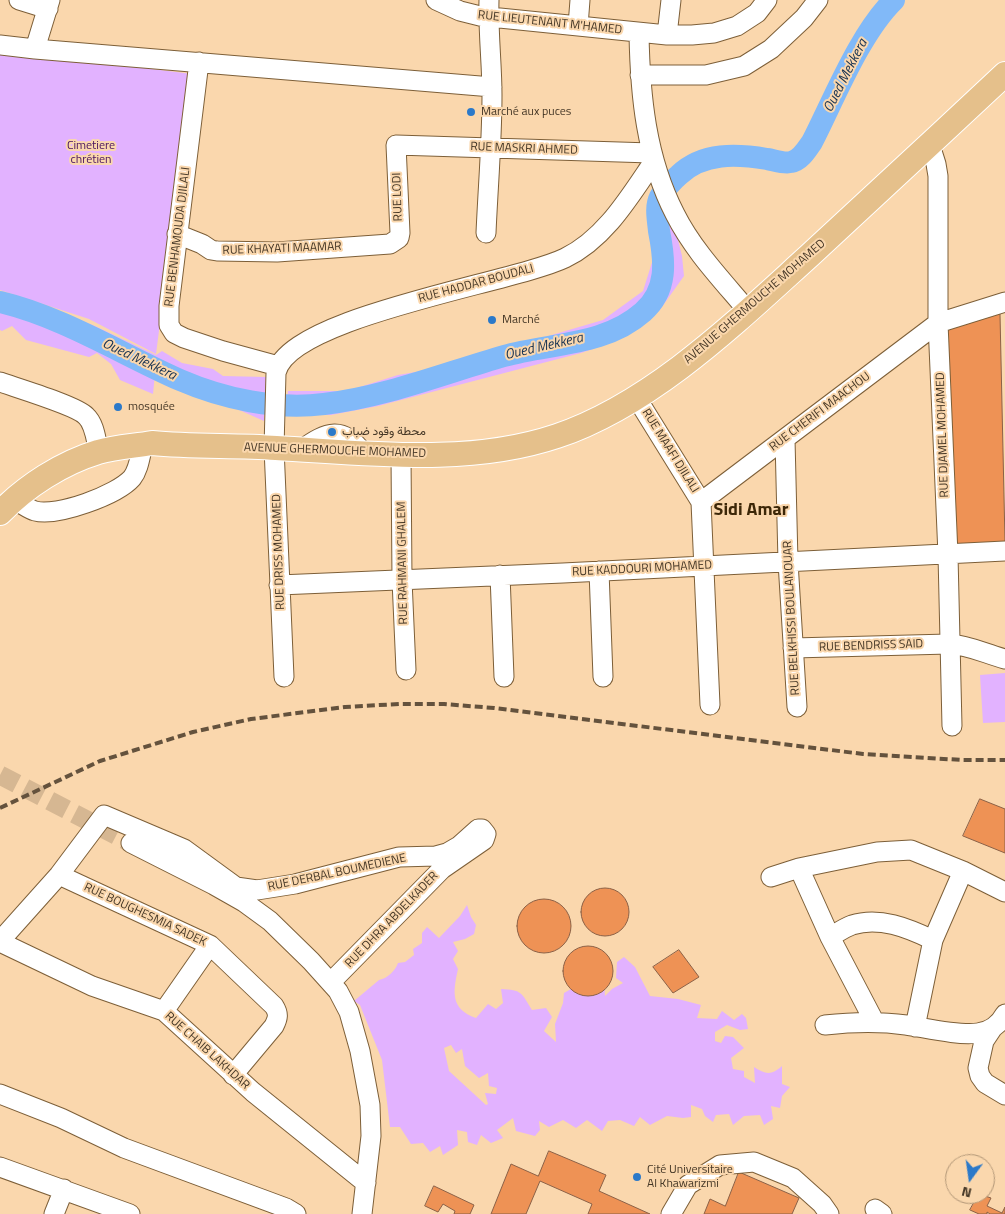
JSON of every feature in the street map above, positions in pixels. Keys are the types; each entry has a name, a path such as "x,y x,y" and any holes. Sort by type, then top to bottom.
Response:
{"main road":[{"name":"AVENUE GHERMOUCHE MOHAMED","path":"5,506 38,481 74,462 99,452 143,445 275,438 301,450 422,455 480,451 522,445 557,436 604,416 636,397 700,353 1005,74"}],"street":[{"path":"20,0 49,5 35,49"},
{"name":"RUE LIEUTENANT M'HAMED","path":"436,0 460,11 489,9 578,26 667,35 714,33 737,26 757,13 768,0"},
{"path":"578,26 580,0"},
{"path":"667,35 671,0"},
{"path":"640,76 706,75 744,66 771,48 804,18 818,0"},
{"path":"486,233 492,148 489,9"},
{"path":"639,33 640,76 654,163 675,214 697,250 748,311"},
{"path":"0,45 492,86"},
{"name":"RUE BENHAMOUDA DJILALI","path":"199,62 169,306 170,325 174,332 184,338 277,370"},
{"name":"RUE MASKRI AHMED","path":"396,144 492,148 654,163"},
{"name":"RUE LODI","path":"390,244 398,238 400,233 396,144"},
{"name":"RUE DJAMEL MOHAMED","path":"930,144 938,176 938,323 948,555 952,726"},
{"name":"RUE HADDAR BOUDALI","path":"277,370 282,359 294,349 322,333 404,303 536,269 566,258 589,243 606,225 632,194 654,163"},
{"name":"RUE KHAYATI MAAMAR","path":"177,234 217,251 277,252 390,244"},
{"path":"1005,302 1005,314"},
{"name":"RUE CHERIFI MAACHOU","path":"701,502 938,323 1005,302"},
{"name":"RUE DRISS MOHAMED","path":"277,370 275,438 284,677"},
{"path":"0,382 85,414 91,421 99,452"},
{"name":"RUE MAAFI DJILALI","path":"636,397 701,502 710,704"},
{"name":"RUE BELKHISSI BOULANOUAR","path":"785,439 788,562 797,707"},
{"path":"5,506 34,511 68,510 112,492 126,483 136,471 143,445"},
{"name":"RUE RAHMANI GHALEM","path":"401,455 402,580 406,670"},
{"name":"RUE KADDOURI MOHAMED","path":"280,584 402,580 1005,551"},
{"path":"599,571 603,678"},
{"path":"500,575 504,677"},
{"name":"RUE BENDRISS SAID","path":"793,648 960,644 975,648 988,655 1005,658"},
{"name":"RUE DERBAL BOUMEDIENE","path":"59,875 104,815 184,849 236,887 257,890 295,884 399,857 445,860"},
{"path":"131,843 244,902 270,922 338,991 349,1012 360,1051 370,1105 371,1136 362,1214"},
{"path":"771,877 798,868 877,852 911,850 963,871 1005,892"},
{"name":"RUE DHRA ABDELKADER","path":"331,982 445,860"},
{"path":"798,868 830,937 874,1021"},
{"path":"915,1027 932,940 963,871"},
{"path":"0,942 59,875"},
{"name":"RUE BOUGHESMIA SADEK","path":"59,875 210,945 274,1006 278,1012 274,1026 233,1075"},
{"path":"830,937 852,925 872,922 888,923 910,929 932,940"},
{"name":"RUE CHAIB LAKHDAR","path":"0,942 92,986 164,1011 233,1075 366,1183"},
{"path":"164,1011 210,945"},
{"path":"1005,1014 1001,1022 992,1029 984,1041 978,1068 980,1076 985,1083 1005,1095"},
{"path":"825,1025 874,1021 978,1033 992,1029"},
{"path":"0,1094 61,1118 124,1148 286,1208 296,1214"},
{"path":"671,1214 688,1185 720,1165 754,1162 794,1178 822,1204 829,1214"},
{"path":"0,1167 130,1214"},
{"path":"54,1214 64,1189"}],"green space":[{"name":"Cimetiere chrétien","path":"0,50 192,74 156,354 89,319 0,290"},
{"path":"656,196 676,232 682,256 684,276 659,311 650,309 653,316 630,334 613,342 581,353 378,406 331,415 288,415 289,408 298,408 287,401 288,391 347,391 398,375 439,368 603,320 643,291 654,256","holes":["611,329 601,339 587,346 574,343 552,353 529,348 483,371 425,382 399,393 353,404 342,401 337,409 302,408 307,402 326,401 334,407 342,398 371,398 395,393 419,379 451,376 484,367 509,351 531,345 550,350 572,338 584,345 596,330"]},
{"path":"0,292 95,326 156,355 162,351 182,363 213,369 223,376 266,377 264,421 210,397 203,397 180,383 155,374 153,394 120,380 111,364 97,353 89,357 26,340 12,326 2,331 0,330"},
{"path":"1005,673 1005,722 983,723 980,675"},
{"path":"467,905 476,925 474,934 453,942 458,951 453,959 458,969 455,999 462,1010 468,1014 476,1018 488,1004 496,1009 503,1003 501,989 517,991 523,996 532,1010 546,1008 552,1017 544,1031 556,1042 555,1024 563,1003 564,993 578,985 594,989 604,984 605,996 612,989 623,983 616,978 617,962 624,957 635,967 650,996 678,999 701,1005 697,1018 717,1019 722,1011 734,1020 742,1014 746,1018 748,1029 740,1030 727,1025 715,1032 715,1041 721,1043 725,1036 733,1037 744,1048 731,1058 733,1069 744,1071 744,1077 755,1083 754,1067 771,1073 782,1066 782,1084 790,1087 782,1096 780,1108 771,1106 773,1119 764,1125 760,1115 744,1116 733,1125 729,1114 716,1115 713,1122 705,1116 702,1109 691,1105 691,1117 667,1116 650,1125 640,1117 634,1126 620,1120 608,1121 602,1131 587,1120 576,1128 563,1120 549,1127 539,1121 540,1130 535,1136 516,1131 513,1118 497,1130 503,1138 491,1143 481,1135 477,1145 468,1142 467,1132 457,1130 458,1145 443,1155 440,1146 430,1152 423,1143 411,1144 400,1127 390,1127 382,1060 360,1005 354,1001 379,980 391,974 398,963 405,962 414,955 413,949 422,943 422,933 427,927 439,938 460,916","holes":["451,1045 456,1053 462,1049 465,1066 479,1078 488,1073 489,1086 497,1088 496,1094 485,1093 488,1104 486,1105 449,1071 444,1048"]}],"building":[{"path":"1000,314 1005,542 950,546 945,331"},
{"path":"980,799 1005,809 1005,853 963,836"},
{"path":"600,888 610,888 622,895 629,907 629,917 622,929 610,936 600,936 592,932 585,925 581,917 581,907 585,899 592,892"},
{"path":"539,899 549,899 559,903 567,911 571,926 567,941 559,949 549,953 539,953 529,949 521,941 517,931 517,921 521,911 529,903"},
{"path":"583,946 593,946 606,953 613,966 613,976 606,989 593,996 583,996 574,992 567,985 563,976 563,966 567,957 574,950"},
{"path":"679,950 699,977 673,993 653,967"},
{"path":"549,1151 606,1175 599,1191 650,1214 588,1214 592,1204 540,1181 526,1214 491,1214 511,1164 538,1176"},
{"path":"739,1172 799,1198 792,1214 704,1214 710,1199 725,1206"},
{"path":"434,1186 474,1205 470,1214 454,1214 455,1211 443,1204 438,1212 425,1206"},
{"path":"973,1204 988,1204 987,1206 1002,1213 1005,1207 1005,1214 990,1214 987,1212 987,1214 979,1214 970,1210"}],"waterway":[{"name":"Oued Mekkera","path":"0,302 69,326 197,387 232,398 287,405 324,404 370,396 504,356 576,342 612,331 628,323 643,312 651,303 661,285 663,253 659,231 658,205 660,197 669,185 688,168 699,162 721,156 744,156 782,162 795,161 801,157 812,142 859,48 870,30 894,0"}],"tunnel":[{"path":"0,775 131,843"}],"railway":[{"path":"0,808 100,761 193,732 251,719 345,707 399,704 444,704 494,708 863,754 962,760 1005,760"}],"place":[{"name":"Marché aux puces","path":"471,112"},
{"name":"Marché","path":"492,320"},
{"name":"mosquée","path":"118,407"},
{"name":"محطة وقود ضباب","path":"332,432"},
{"name":"Cité Universitaire Al Khawarizmi","path":"637,1177"}],"district":[{"name":"Sidi Amar","path":"751,511"}]}
